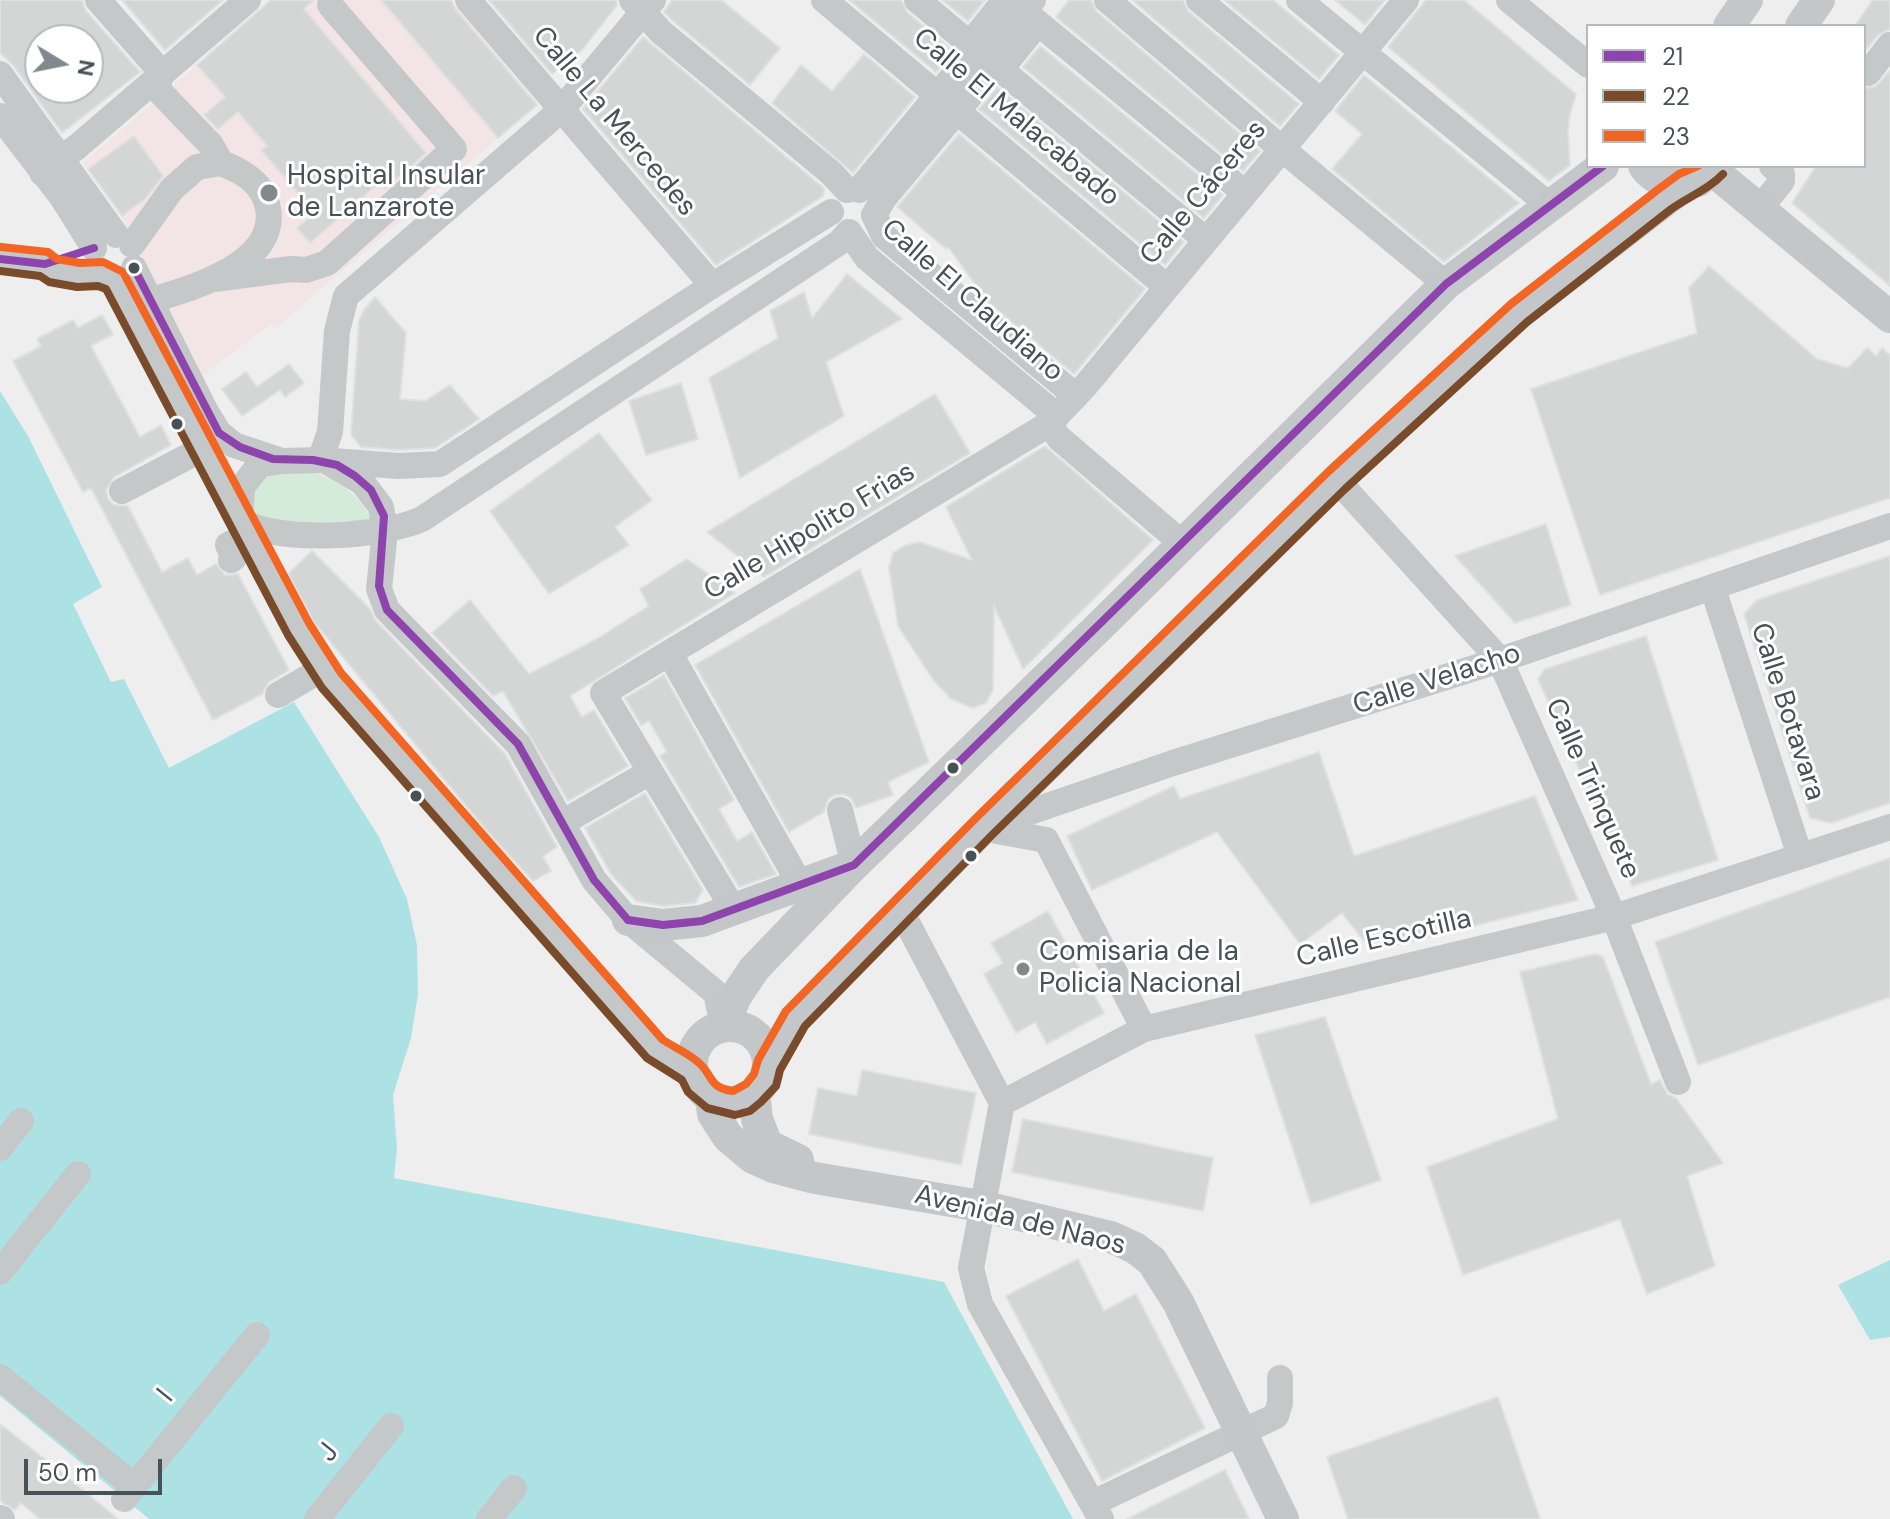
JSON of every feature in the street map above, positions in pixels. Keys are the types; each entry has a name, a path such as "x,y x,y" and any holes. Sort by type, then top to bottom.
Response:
{"main road":[{"path":"1730,24 1747,0"},
{"path":"1802,24 1819,0"},
{"path":"723,1026 736,996 754,969 854,865 1446,284 1600,168"},
{"path":"1646,168 1659,180 1671,184 1704,173"},
{"path":"1704,173 1760,208 1887,307"},
{"path":"762,1079 762,1043 756,1037 737,1027 723,1026 709,1031 700,1039 694,1053 701,1085 734,1103 745,1100 762,1079 795,1019 983,828 1337,480 1519,313 1704,173"},
{"path":"628,920 663,925 702,921 734,910 795,874 854,865"},
{"name":"Avenida de Naos","path":"762,1079 757,1119 767,1145 790,1158 817,1166 836,1180"},
{"name":"Avenida de Naos","path":"701,1085 713,1114 728,1137 743,1151 773,1167 815,1178 981,1206 1111,1237 1135,1248 1152,1261 1178,1302 1283,1519"}],"street":[{"path":"98,0 162,73"},
{"path":"51,166 248,0"},
{"name":"Calle La Mercedes","path":"468,0 706,278 710,287"},
{"name":"Calle El Malacabado","path":"824,0 1167,287"},
{"path":"917,0 1206,240"},
{"path":"1107,0 1446,284"},
{"path":"1199,0 1322,102"},
{"path":"1299,0 1549,205"},
{"name":"Calle Cáceres","path":"1053,420 1406,0"},
{"path":"1509,0 1586,63"},
{"path":"214,279 291,269 306,270 327,263 454,149 330,5"},
{"path":"320,460 330,432 337,331 346,296 561,110 643,5 831,173 872,203 874,215"},
{"path":"985,57 1022,7"},
{"path":"947,102 868,227 856,233 836,225 831,212 835,198 853,190 947,102 984,79 985,57 1022,7"},
{"path":"1022,7 1245,193"},
{"path":"1866,72 1868,73 1890,45"},
{"path":"162,73 158,85 161,93 211,145 221,163"},
{"path":"0,74 299,629 324,668 376,734 468,834 655,1049 701,1085"},
{"path":"0,116 51,166 75,239 152,300 219,433 234,445 282,461"},
{"path":"0,259 101,259 188,169 221,163 245,172 259,187 267,202 270,222 248,257 202,286 152,300"},
{"path":"1760,208 1782,181 1782,174 1774,168"},
{"path":"231,560 234,558 228,545 244,524 242,487 260,464 320,460 398,466 440,464 710,287 831,212"},
{"name":"Calle El Claudiano","path":"874,215 884,236 1076,396"},
{"path":"266,232 291,269"},
{"path":"244,524 291,536 385,531 403,528 422,519 840,242 849,232"},
{"name":"Calle El Claudiano","path":"849,232 867,258 1053,420 1059,438 1183,544"},
{"name":"Calle Hipolito Frias","path":"650,772 603,693 1053,420"},
{"path":"122,491 204,448"},
{"path":"320,460 347,471 362,482 381,507 385,531 379,589 387,610 518,744 594,880 628,920 716,993 723,1026"},
{"name":"Calle Trinquete","path":"1337,480 1500,660 1614,917 1678,1082"},
{"name":"Calle Velacho","path":"983,828 1173,763 1500,660 1890,526"},
{"name":"Calle Botavara","path":"1713,589 1800,856"},
{"path":"670,654 795,874"},
{"path":"278,695 324,668"},
{"path":"562,823 650,772 734,910"},
{"path":"840,810 854,865"},
{"name":"Calle Escotilla","path":"1002,1103 1144,1029 1614,917 1890,827"},
{"path":"983,828 1046,840 1144,1029"},
{"path":"901,911 1002,1103 971,1268 980,1304 1097,1511 1276,1416 1280,1403 1280,1378"},
{"path":"0,1148 21,1121"},
{"path":"0,1272 78,1174"},
{"name":"I","path":"0,1377 129,1492 257,1335"},
{"name":"J","path":"317,1519 391,1426"},
{"path":"489,1519 514,1488"}],"shaded area":[{"name":"Hospital Insular de Lanzarote","path":"273,0 451,0 536,101 536,106 275,328 270,325 201,376 195,358 121,216 83,163"}],"green space":[{"path":"296,468 341,485 358,500 372,521 298,532 260,523 249,505 257,487 270,473"}],"water":[{"path":"0,391 28,436 102,587 73,604 111,682 124,679 169,768 294,702 379,837 407,899 417,945 418,995 411,1038 393,1095 397,1149 394,1178 944,1282 1073,1519 149,1519 0,1396"},
{"path":"1890,1260 1890,1337 1870,1340 1838,1285"}],"building":[{"path":"0,0 82,0 86,11 98,24 24,24 24,80 0,53"},
{"path":"122,0 223,0 165,50"},
{"path":"271,0 314,0 304,9 426,153 385,189 379,183 310,243 297,228 315,213 261,150 267,146 238,112 218,129 204,115 225,97 197,65"},
{"path":"381,0 451,0 456,10 537,105 498,138"},
{"path":"489,0 616,0 617,5 583,49 552,74"},
{"path":"672,0 721,0 780,48 750,85 664,12"},
{"path":"849,0 901,0 907,12 953,51 936,72"},
{"path":"942,0 985,0 968,21"},
{"path":"1069,0 1091,0 1097,12 1260,151 1243,171 1056,17"},
{"path":"1132,0 1183,0 1189,12 1299,104 1280,126"},
{"path":"1224,0 1273,0 1339,55 1319,79"},
{"path":"1335,0 1385,0 1365,25"},
{"path":"1426,0 1464,0 1576,94 1568,132 1570,165 1549,181 1388,47"},
{"path":"1873,0 1890,0 1890,29 1878,35 1866,50 1866,24 1856,24"},
{"path":"104,31 140,72 104,100"},
{"path":"643,37 820,185 824,189 823,196 716,265 583,109"},
{"path":"1040,46 1223,195 1204,218 1023,67"},
{"path":"864,54 915,97 853,173 772,103 801,65 832,91"},
{"path":"1890,71 1890,286 1792,203 1815,168 1866,168 1866,88 1875,87"},
{"path":"1364,75 1519,203 1444,262 1332,169 1362,134 1335,111"},
{"path":"997,87 1184,242 1165,265 979,109"},
{"path":"41,104 99,104 62,133"},
{"path":"959,134 1145,289 1074,374 989,303 948,247 946,249 897,207"},
{"path":"134,136 163,176 145,199 122,216 88,169"},
{"path":"1709,266 1817,359 1848,368 1867,348 1876,356 1882,348 1890,355 1890,498 1600,595 1531,389 1697,333 1689,288"},
{"path":"847,274 902,319 826,362 844,416 740,478 709,378 778,338 770,311 804,292 812,318"},
{"path":"375,297 406,333 400,399 425,401 450,385 479,419 435,448 398,450 361,447 351,435 359,320"},
{"path":"102,315 113,334 91,346 140,437 161,425 171,445 114,477 106,490 108,499 114,505 128,506 162,572 188,558 197,575 216,564 225,575 238,574 289,670 269,682 262,694 213,720 91,488 83,492 13,361 41,346 37,339 73,320 78,328"},
{"path":"289,364 304,383 285,397 280,390 242,416 222,389 246,372 257,387"},
{"path":"681,383 698,439 646,455 629,401"},
{"path":"935,394 970,453 764,577 707,532"},
{"path":"599,433 652,500 615,527 629,545 549,594 490,511"},
{"path":"1045,446 1153,540 1023,669 994,606 993,690 986,703 973,708 951,699 934,681 898,626 889,567 893,553 919,542 972,560 946,507"},
{"path":"1546,524 1571,605 1515,623 1455,556"},
{"path":"312,551 505,754 557,847 543,856 551,871 533,881 486,830 314,622 288,574"},
{"path":"1890,556 1890,803 1831,823 1810,818 1744,614 1757,600"},
{"path":"687,559 735,593 570,696 582,717 594,710 628,766 568,801 503,691 493,696 432,633 470,600 529,674 595,640 649,606 640,589"},
{"path":"860,569 929,762 888,782 893,795 856,808 851,798 844,794 835,795 828,799 824,812 789,832 695,665"},
{"path":"1646,636 1718,860 1632,886 1538,679 1545,669"},
{"path":"664,675 734,800 719,809 737,841 752,832 776,874 739,887 660,756 667,752 649,721 641,725 625,698"},
{"path":"1319,752 1354,856 1535,796 1578,900 1372,951 1342,913 1300,944 1217,832 1092,890 1067,836 1174,786 1180,799"},
{"path":"645,793 703,890 695,903 663,906 636,901 611,874 585,828"},
{"path":"1890,858 1890,997 1698,1065 1655,942"},
{"path":"1048,911 1104,1013 1047,1044 1035,1022 1016,1033 984,974 1003,963 991,943"},
{"path":"1595,954 1603,957 1651,1084 1660,1080 1667,1094 1676,1098 1723,1163 1687,1176 1715,1266 1647,1294 1620,1219 1463,1275 1427,1167 1558,1119 1520,972"},
{"path":"1325,1017 1381,1180 1311,1204 1255,1035"},
{"path":"862,1070 976,1093 961,1165 809,1134 818,1088 857,1096"},
{"path":"1023,1119 1213,1158 1203,1211 1012,1172"},
{"path":"1078,1259 1104,1311 1136,1294 1205,1428 1102,1481 1006,1296"},
{"path":"1498,1397 1540,1519 1348,1519 1327,1457"},
{"path":"0,1424 118,1519 40,1519 21,1503 15,1510 3,1503 0,1500"},
{"path":"1225,1470 1249,1519 1127,1519"}],"transit line":[{"name":"21","path":"628,920 663,925 702,921 854,865 1446,284 1600,168"},
{"name":"23","path":"1,247 48,252 57,259 80,263 103,262 123,272 309,623 341,673 663,1040 698,1062 719,1087 733,1091 746,1084 754,1074 758,1060 786,1011 975,819 1329,471 1511,304 1656,191 1693,168"},
{"name":"22","path":"0,271 40,276 49,282 77,287 98,286 106,289 288,635 322,688 647,1058 682,1080 688,1092 707,1108 735,1115 750,1111 776,1086 780,1070 805,1026 991,836 1345,489 1527,322 1670,210 1723,174"},
{"name":"21","path":"0,259 45,264 94,248"},
{"name":"21","path":"134,268 219,433 240,447 273,459 313,460 337,465 371,490 384,516 379,586 387,610 518,744 594,880 628,920"}],"place":[{"name":"Hospital Insular de Lanzarote","path":"269,193"},
{"name":"Comisaria de la Policia Nacional","path":"1023,969"}]}
